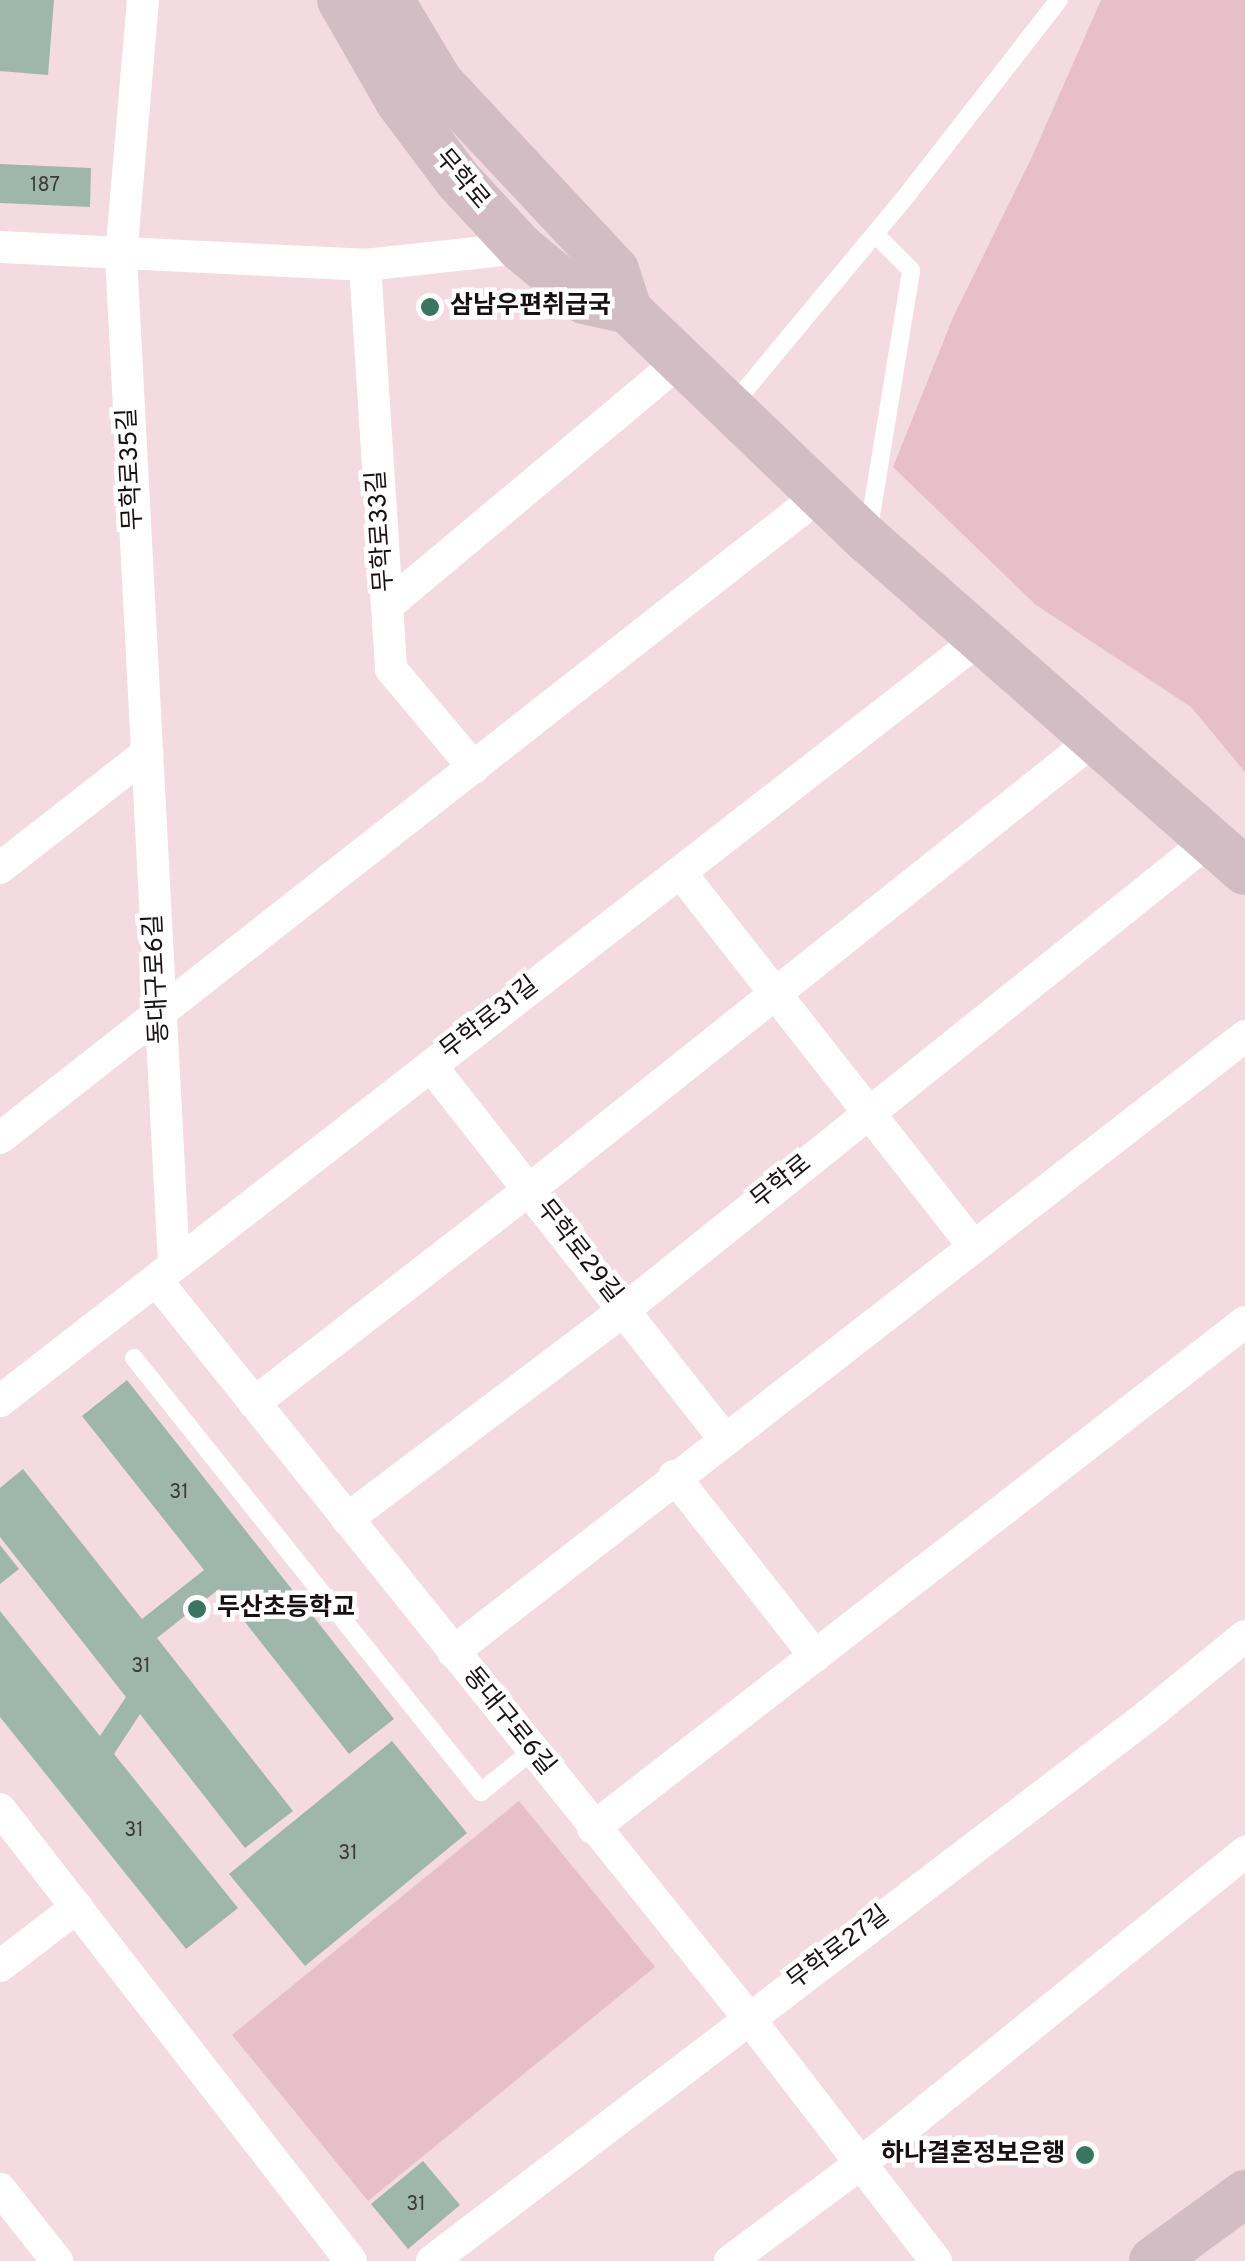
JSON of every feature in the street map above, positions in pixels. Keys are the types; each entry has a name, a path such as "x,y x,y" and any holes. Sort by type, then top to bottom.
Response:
{"main road":[{"name":"무학로","path":"341,0 399,101 458,180 521,248 584,300 628,310"},
{"name":"무학로","path":"390,0 439,82 614,270 628,310 867,539 1245,871"},
{"path":"1153,2261 1245,2194"}],"street":[{"name":"무학로35길","path":"142,0 121,256 148,753"},
{"path":"0,247 121,256 365,265 521,248"},
{"name":"무학로33길","path":"365,265 391,669 474,768"},
{"path":"387,606 682,359"},
{"path":"0,1138 820,495"},
{"name":"무학로31길","path":"0,1401 981,638"},
{"path":"254,1403 529,1190 1096,738"},
{"path":"0,868 148,753"},
{"name":"동대구로6길","path":"148,753 160,1015 165,1272 254,1403 748,2017 936,2261"},
{"name":"무학로","path":"346,1519 624,1310 1211,838"},
{"path":"680,872 972,1244"},
{"path":"453,1652 972,1244 1245,1036"},
{"name":"무학로29길","path":"431,1066 724,1438"},
{"path":"593,1828 1245,1322"},
{"path":"674,1476 815,1656"},
{"name":"무학로27길","path":"432,2261 1146,1717 1245,1636"},
{"path":"0,1809 352,2261"},
{"path":"730,2261 860,2164 1245,1852"},
{"path":"0,1966 77,1907"},
{"path":"0,2189 57,2261"}],"lane":[{"path":"731,407 875,234 1059,0"},
{"path":"867,539 911,270 875,234"},
{"path":"134,1358 481,1792 532,1751"}],"shaded area":[{"path":"1101,0 1245,0 1245,772 1191,707 1036,605 893,467 954,315 1031,159"},
{"path":"519,1801 655,1967 368,2201 232,2035"}],"building":[{"path":"0,0 54,0 48,75 0,71"},
{"path":"0,164 91,168 90,207 0,203"},
{"path":"127,1380 394,1719 349,1754 219,1589 157,1638 293,1811 245,1848 140,1714 114,1754 238,1908 186,1949 0,1717 0,1611 100,1736 126,1697 0,1537 0,1488 23,1469 142,1619 204,1570 82,1416"},
{"path":"0,1545 19,1569 0,1584"},
{"path":"392,1741 467,1833 305,1966 229,1874"},
{"path":"423,2161 460,2205 408,2249 371,2204"}],"place":[{"name":"삼남우편취급국","path":"430,307"},
{"name":"두산초등학교","path":"197,1609"},
{"name":"하나결혼정보은행","path":"1085,2155"}]}
